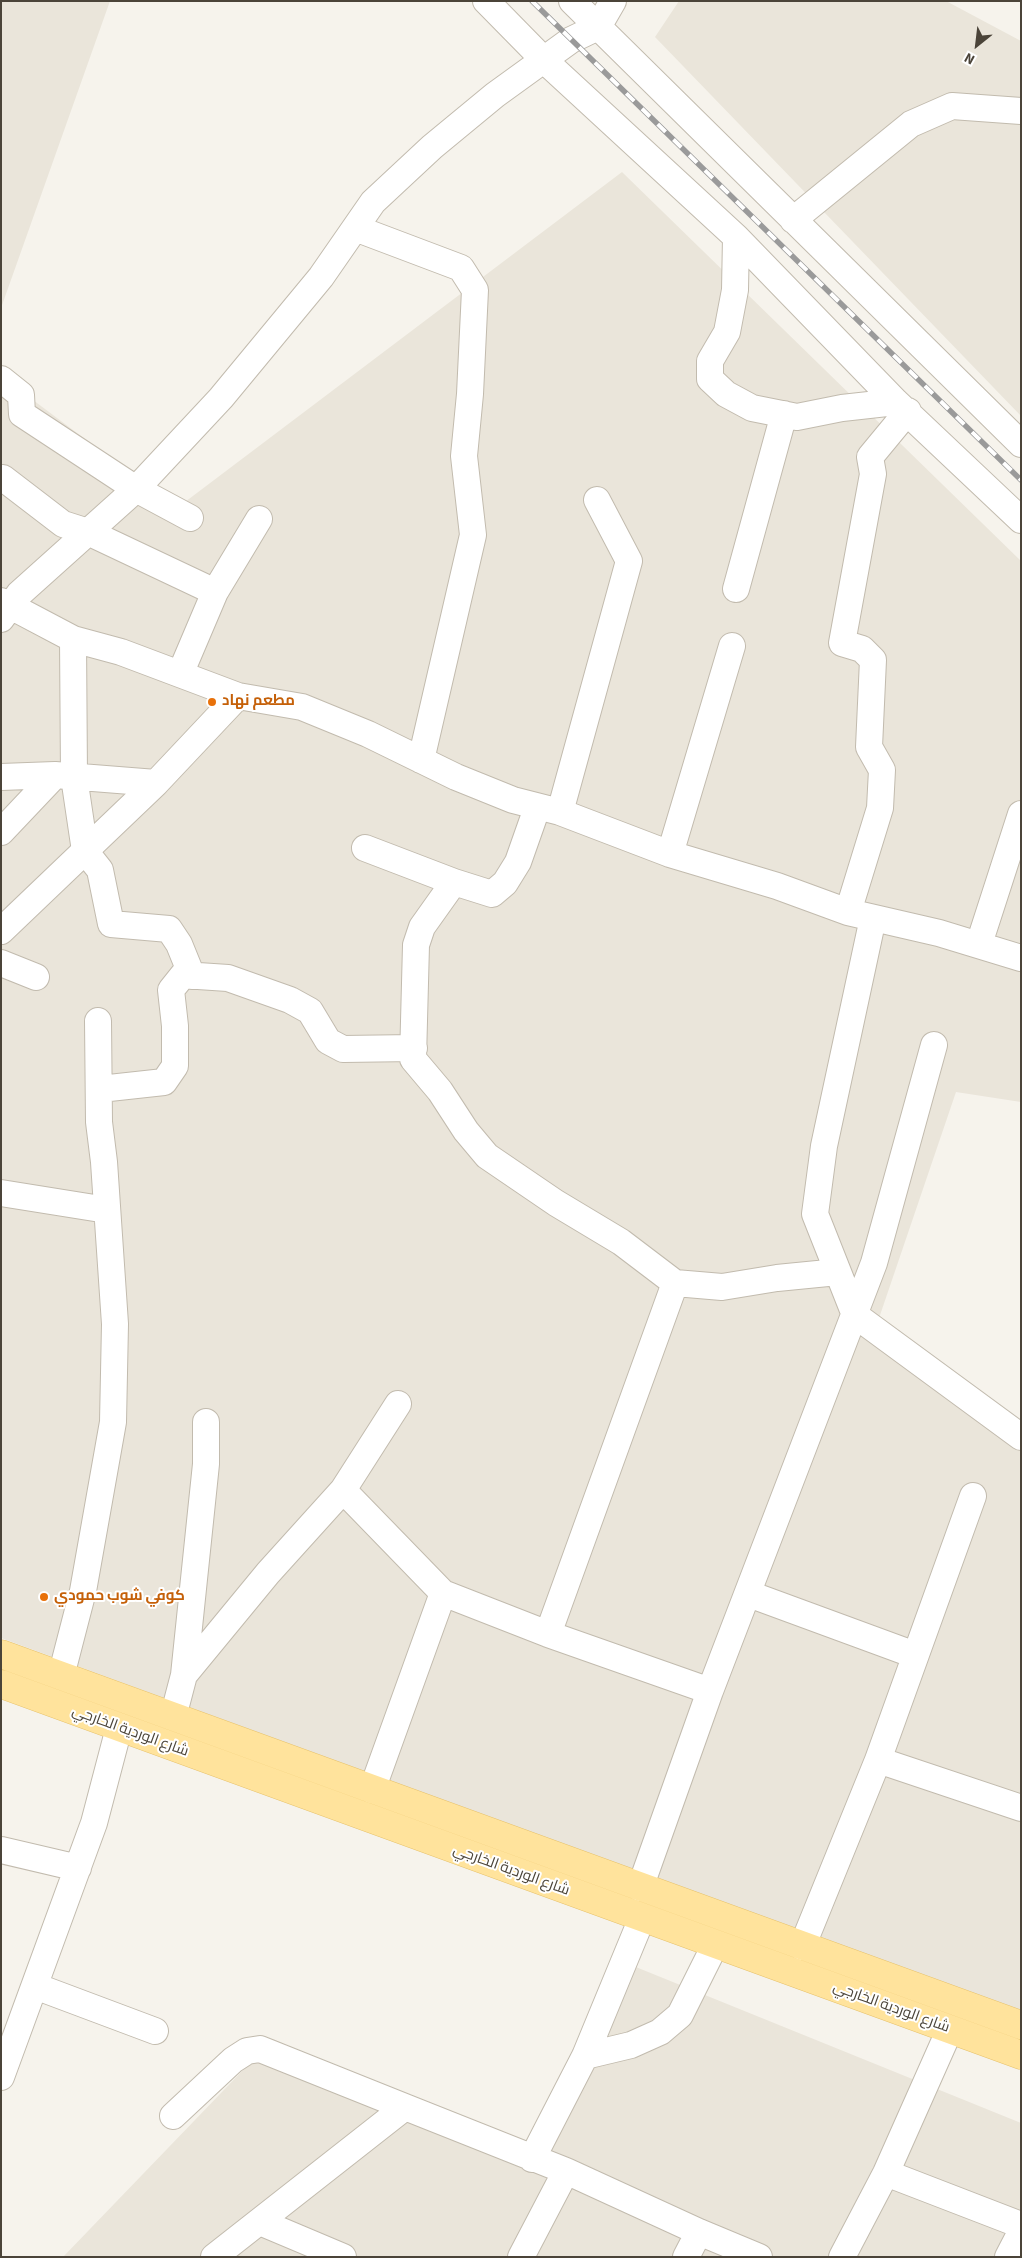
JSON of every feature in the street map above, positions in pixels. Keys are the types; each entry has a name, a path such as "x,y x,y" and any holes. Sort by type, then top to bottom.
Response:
{"main road":[{"name":"شارع الوردية الخارجي","path":"1,1654 802,1947 1021,2025"},
{"name":"شارع الوردية الخارجي","path":"1,1684 1021,2055"},
{"path":"467,1855 477,1851 481,1844 481,1836 477,1828"},
{"path":"576,1894 573,1882 576,1875 588,1869"}],"street":[{"path":"486,1 545,61 736,237 902,406 1021,520"},
{"path":"572,1 1021,444"},
{"path":"613,1 598,26 571,40 545,61 495,95 432,147 373,202 321,277 221,398 136,489 19,594 5,609 72,639 121,652 181,672 238,696 302,708 368,734 456,777 670,854 777,886 848,912 979,944 1021,958"},
{"path":"793,220 911,124 952,106 1021,111"},
{"path":"355,228 461,268 474,290 470,394 464,456 473,536 421,760"},
{"path":"736,237 733,298 727,332 710,360 710,379 726,394 752,408 797,417 842,408 902,406"},
{"path":"1,378 21,395 22,414 136,489 190,518"},
{"path":"848,912 880,808 882,770 869,747 873,660 862,649 842,643 873,474 870,457 902,406"},
{"path":"736,589 784,414"},
{"path":"3,478 63,524 88,532 215,592"},
{"path":"365,848 454,882 492,894 505,883 548,810 629,562 597,500"},
{"path":"181,672 215,592 259,519"},
{"path":"72,639 64,776 85,851 100,870 111,924 169,928 179,944 192,976"},
{"path":"670,854 732,646"},
{"path":"1,931 156,783 238,696"},
{"path":"1,832 64,776"},
{"path":"1,777 64,776 156,783"},
{"path":"979,944 1021,814"},
{"path":"454,882 422,926 416,945 414,1059 440,1091 466,1131 487,1156 556,1203 621,1242 675,1283 722,1287 777,1278 838,1272"},
{"path":"873,918 824,1146 815,1214 855,1315 1021,1437"},
{"path":"1,963 36,977"},
{"path":"100,1089 164,1082 174,1066 175,1026 171,990 183,975 228,978 290,1000 310,1010 328,1041 342,1049 414,1048"},
{"path":"61,1676 83,1591 113,1422 115,1324 99,1122 98,1021"},
{"path":"640,1888 710,1691 874,1263 934,1045"},
{"path":"1,1193 107,1210"},
{"path":"548,1634 675,1283"},
{"path":"184,1675 268,1573 343,1490 398,1404"},
{"path":"173,1717 184,1675 206,1464 206,1422"},
{"path":"343,1490 442,1593 548,1634 710,1691"},
{"path":"802,1947 878,1760 973,1496"},
{"path":"372,1790 442,1593"},
{"path":"748,1594 915,1655"},
{"path":"1,2077 78,1868 105,1786 119,1728"},
{"path":"878,1760 1021,1808"},
{"path":"1,1850 78,1868"},
{"path":"532,2159 585,2056 642,1918"},
{"path":"585,2056 631,2045 660,2032 680,2016 715,1945"},
{"path":"35,1986 155,2031"},
{"path":"842,2257 886,2173 950,2029"},
{"path":"173,2116 233,2060 247,2051 260,2049 532,2159 566,2170 699,2232 759,2257"},
{"path":"214,2257 405,2107"},
{"path":"521,2257 566,2170"},
{"path":"886,2173 1021,2225"},
{"path":"260,2222 343,2257"},
{"path":"686,2257 699,2232"},
{"path":"1008,2257 1021,2232"}],"shaded area":[{"path":"1,1 110,1 1,308"},
{"path":"679,1 946,1 1021,41 1021,416 655,37"},
{"path":"622,172 1021,561 1021,1102 956,1092 877,1324 1021,1425 1021,2013 1,1638 1,376 177,508"},
{"path":"621,1961 1021,2123 1021,2257 63,2257 273,2039 526,2152"}],"railway":[{"path":"532,1 1021,480"}],"place":[{"name":"مطعم نهاد","path":"212,702"},
{"name":"كوفي شوب حمودي","path":"44,1597"}]}
